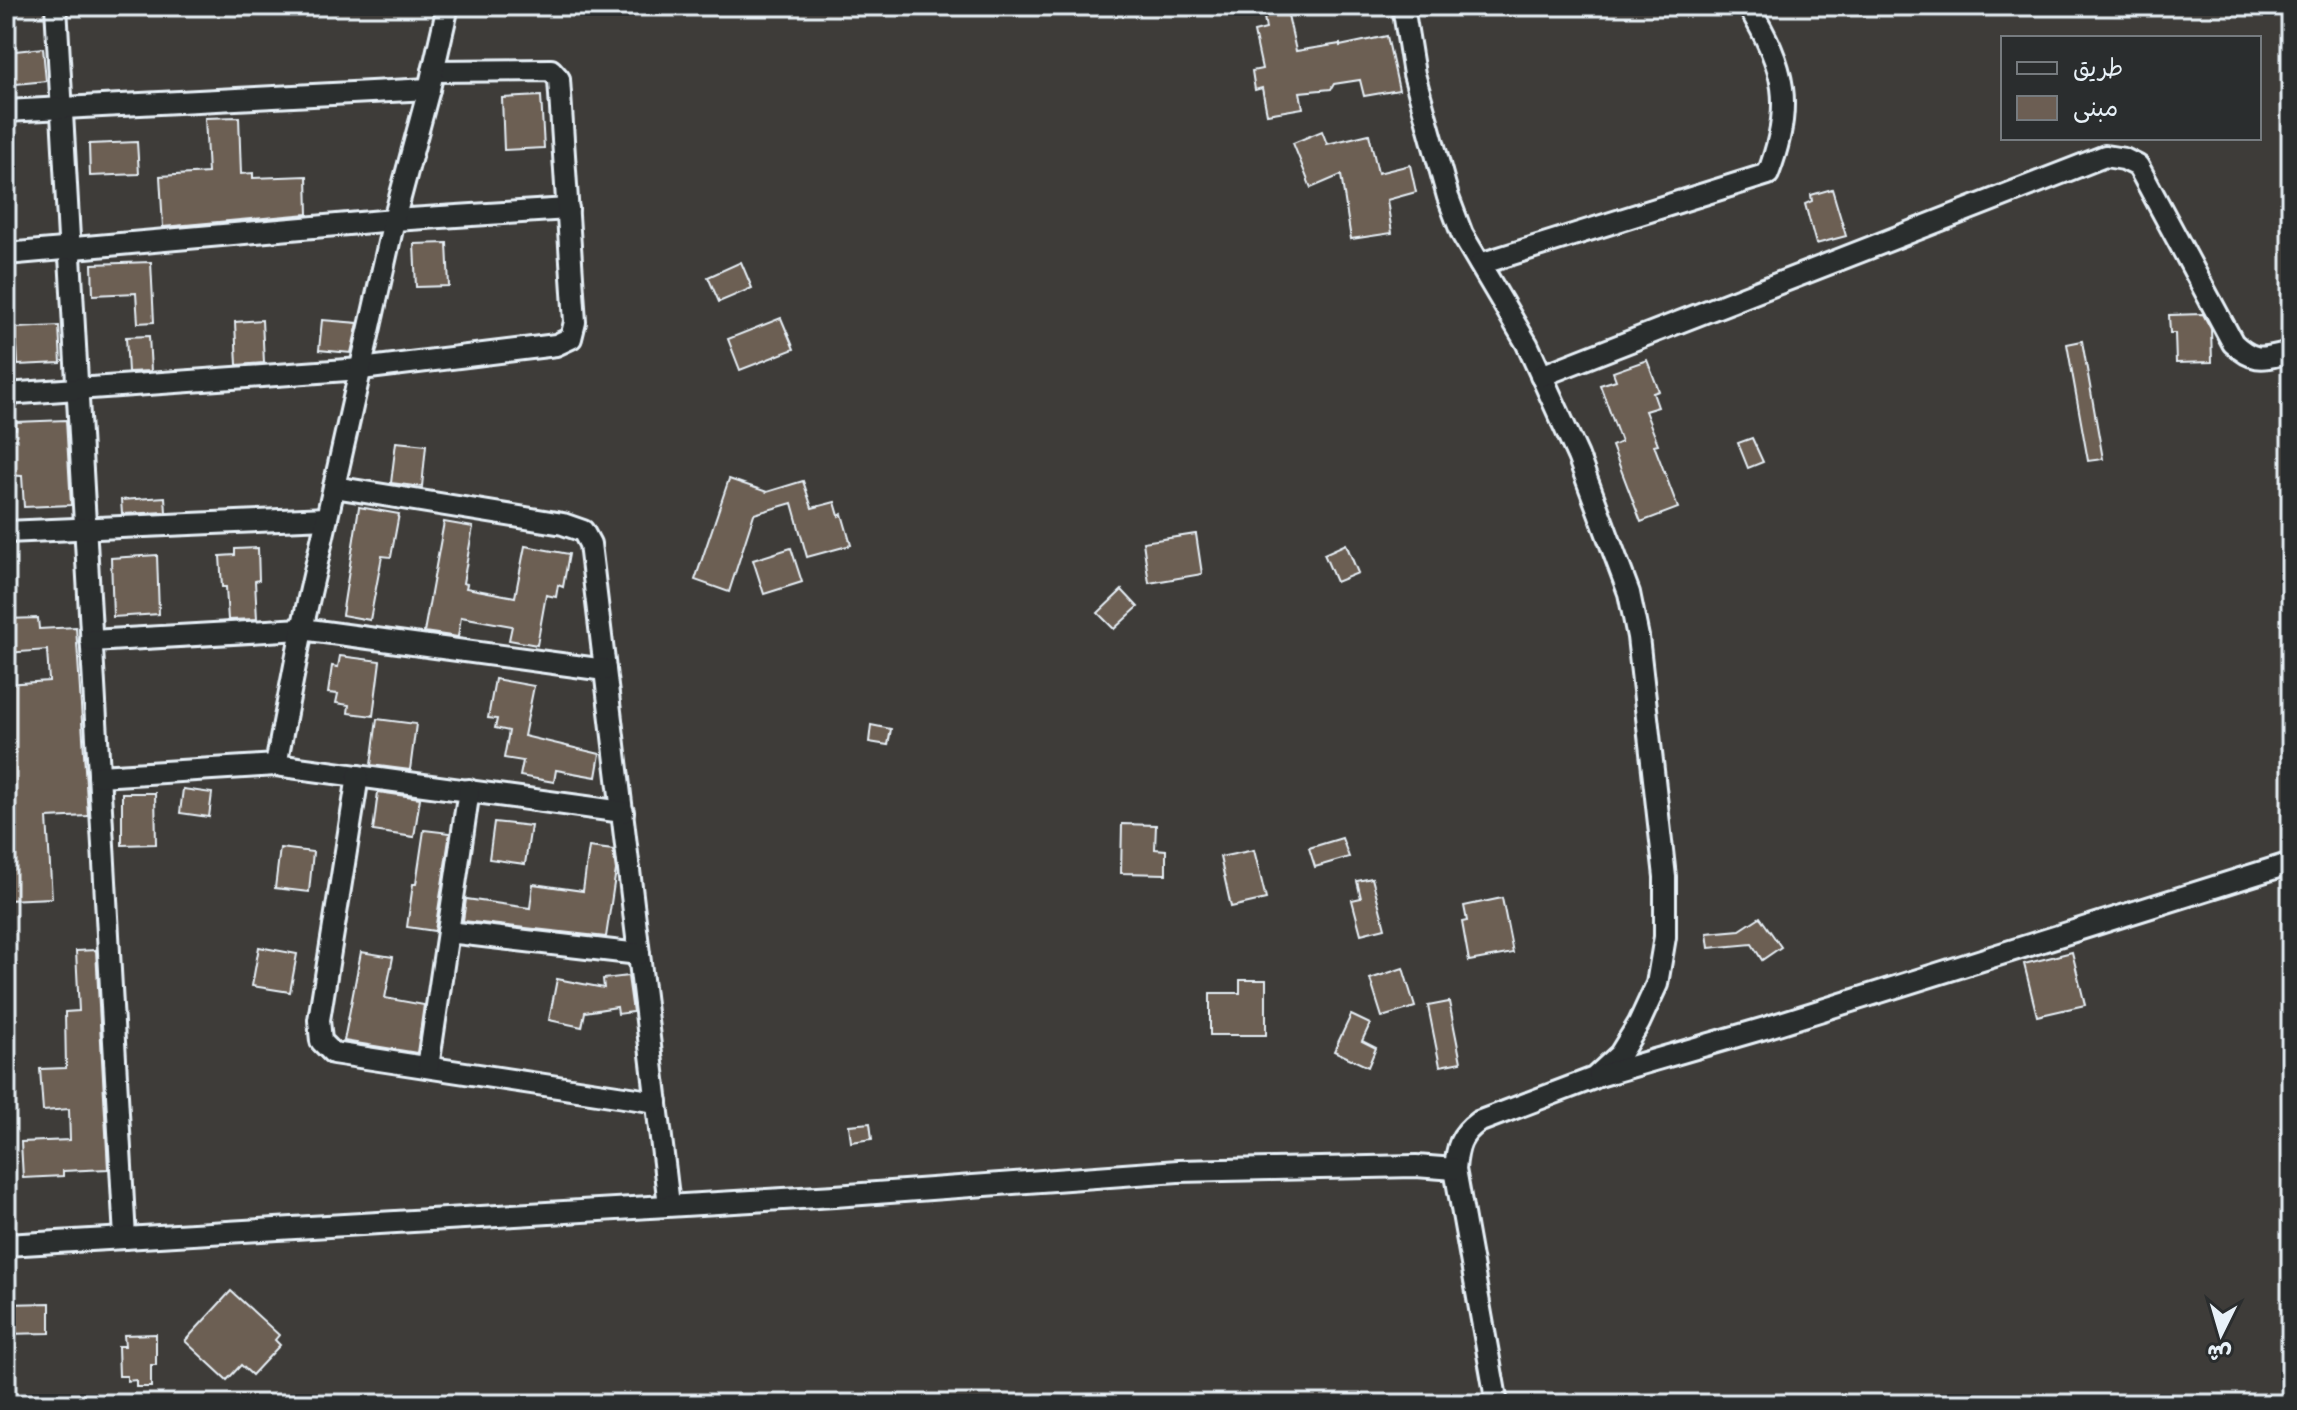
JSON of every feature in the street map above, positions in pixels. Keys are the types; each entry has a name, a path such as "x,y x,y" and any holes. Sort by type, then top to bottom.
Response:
{"street":[{"path":"56,6 125,1238"},
{"path":"276,765 302,629 394,220 448,6"},
{"path":"1403,6 1414,74 1448,197 1462,234 1527,344 1578,456 1629,593 1638,637 1665,877 1665,937 1657,984 1639,1023 1620,1054 1594,1078"},
{"path":"1480,264 1768,174 1777,150 1785,111 1782,78 1764,32 1748,6"},
{"path":"6,111 551,70 559,79 575,322 571,338 556,345 361,369 6,394"},
{"path":"1541,376 2105,156 2124,159 2138,166 2233,343 2247,356 2263,359 2291,352"},
{"path":"6,254 394,220 568,209"},
{"path":"334,487 563,524 583,531 590,544 669,1205"},
{"path":"6,532 327,518"},
{"path":"91,641 302,629 605,670"},
{"path":"99,776 276,765 623,812"},
{"path":"358,776 319,1020 321,1041 333,1053 657,1102"},
{"path":"428,1067 469,790"},
{"path":"1497,1404 1455,1169 1457,1149 1464,1132 1478,1122 1594,1078 1780,1024 2291,863"},
{"path":"448,932 639,954"},
{"path":"6,1245 1178,1171 1416,1166 1455,1169"}],"building":[{"path":"1286,6 1296,51 1387,36 1399,90 1364,96 1360,80 1334,84 1331,89 1300,92 1303,108 1267,114 1262,88 1255,90 1252,71 1262,69 1254,32 1266,29 1263,11"},
{"path":"43,48 46,81 6,85 6,52"},
{"path":"541,96 544,148 504,150 502,98"},
{"path":"239,117 241,174 253,173 253,178 307,176 308,214 163,227 160,176 208,173 205,118"},
{"path":"1322,131 1327,144 1369,134 1378,173 1410,165 1416,192 1387,200 1392,233 1351,239 1341,175 1311,188 1293,143"},
{"path":"137,142 139,174 90,176 89,144"},
{"path":"1832,189 1846,236 1816,244 1805,204 1812,201 1811,195"},
{"path":"447,243 449,286 416,287 414,244"},
{"path":"151,262 154,322 138,323 136,293 93,295 92,264"},
{"path":"741,262 752,288 719,302 708,277"},
{"path":"2203,314 2211,329 2212,362 2176,363 2175,333 2170,333 2169,315"},
{"path":"781,318 794,349 740,370 728,339"},
{"path":"262,320 264,363 237,365 235,322"},
{"path":"322,320 358,323 351,353 319,350"},
{"path":"59,326 61,363 18,365 16,328"},
{"path":"149,336 151,371 128,372 126,337"},
{"path":"2082,341 2103,459 2088,461 2067,344"},
{"path":"1647,360 1659,391 1653,393 1658,407 1645,411 1658,444 1654,445 1678,508 1641,522 1612,446 1621,442 1600,385 1616,380 1613,372"},
{"path":"66,420 71,505 24,507 22,476 6,475 6,429 16,429 16,422"},
{"path":"1752,438 1763,462 1748,468 1738,443"},
{"path":"396,442 426,445 422,487 391,483"},
{"path":"729,479 767,492 803,481 812,508 835,502 851,545 807,557 792,503 754,514 729,592 695,580"},
{"path":"165,497 166,512 122,514 121,500"},
{"path":"359,507 399,514 391,557 382,556 370,620 342,615"},
{"path":"444,522 473,527 463,583 467,584 466,588 515,597 525,546 569,554 563,587 558,585 556,597 546,595 537,645 509,640 512,626 461,617 458,637 424,632"},
{"path":"1196,534 1202,574 1149,583 1143,542"},
{"path":"1346,544 1358,573 1336,582 1324,554"},
{"path":"258,548 259,580 255,581 257,619 228,620 220,556 235,555 235,549"},
{"path":"791,548 802,582 764,594 753,560"},
{"path":"157,555 159,614 113,617 111,558"},
{"path":"1122,590 1138,607 1114,629 1098,613"},
{"path":"38,618 39,629 76,627 88,816 47,818 52,898 6,900 6,684 49,681 47,650 6,653 6,619"},
{"path":"340,656 380,661 373,716 348,713 349,705 336,703 338,694 328,693 332,666 338,667"},
{"path":"495,679 534,686 524,736 600,754 596,777 556,770 554,782 520,776 523,761 504,758 509,731 495,728 497,719 488,718"},
{"path":"377,719 416,724 410,770 371,765"},
{"path":"871,725 891,729 888,745 869,742"},
{"path":"183,789 212,793 209,817 180,813"},
{"path":"378,792 420,798 414,837 373,831"},
{"path":"122,793 155,793 156,844 122,845"},
{"path":"494,822 531,826 525,864 489,859"},
{"path":"1122,824 1156,825 1155,849 1166,850 1166,874 1121,873"},
{"path":"424,830 450,833 435,931 407,927"},
{"path":"1342,838 1349,857 1315,867 1309,848"},
{"path":"589,847 613,850 616,870 606,937 463,921 466,899 530,908 533,884 583,891"},
{"path":"280,848 313,852 309,892 275,888"},
{"path":"1254,850 1266,899 1231,907 1220,857"},
{"path":"1372,878 1385,928 1361,934 1352,900 1361,898 1357,881"},
{"path":"1502,898 1513,953 1469,961 1462,922 1467,921 1464,906"},
{"path":"1760,917 1781,947 1762,960 1752,944 1709,948 1707,933 1740,930"},
{"path":"259,947 297,954 290,992 252,986"},
{"path":"96,950 108,1169 63,1171 63,1176 23,1178 21,1142 70,1140 69,1109 43,1111 40,1069 66,1068 65,1012 79,1011 76,951"},
{"path":"361,952 393,957 385,998 424,1005 417,1053 344,1041"},
{"path":"2072,952 2085,1005 2037,1016 2024,964"},
{"path":"1403,968 1415,1007 1382,1017 1370,979"},
{"path":"628,976 633,1012 618,1014 617,1007 585,1012 582,1027 549,1020 557,979 604,988 603,979"},
{"path":"1240,980 1266,980 1266,1035 1210,1035 1210,993 1240,993"},
{"path":"1449,1002 1461,1062 1440,1066 1428,1006"},
{"path":"1351,1015 1370,1024 1362,1041 1376,1048 1368,1067 1334,1051"},
{"path":"870,1123 872,1139 851,1142 849,1125"},
{"path":"231,1291 279,1335 275,1340 280,1345 252,1375 241,1365 227,1380 185,1341"},
{"path":"50,1303 50,1333 6,1334 6,1304"},
{"path":"156,1334 156,1365 151,1365 151,1387 136,1387 136,1380 127,1381 127,1376 119,1376 118,1346 125,1346 124,1335"}]}
